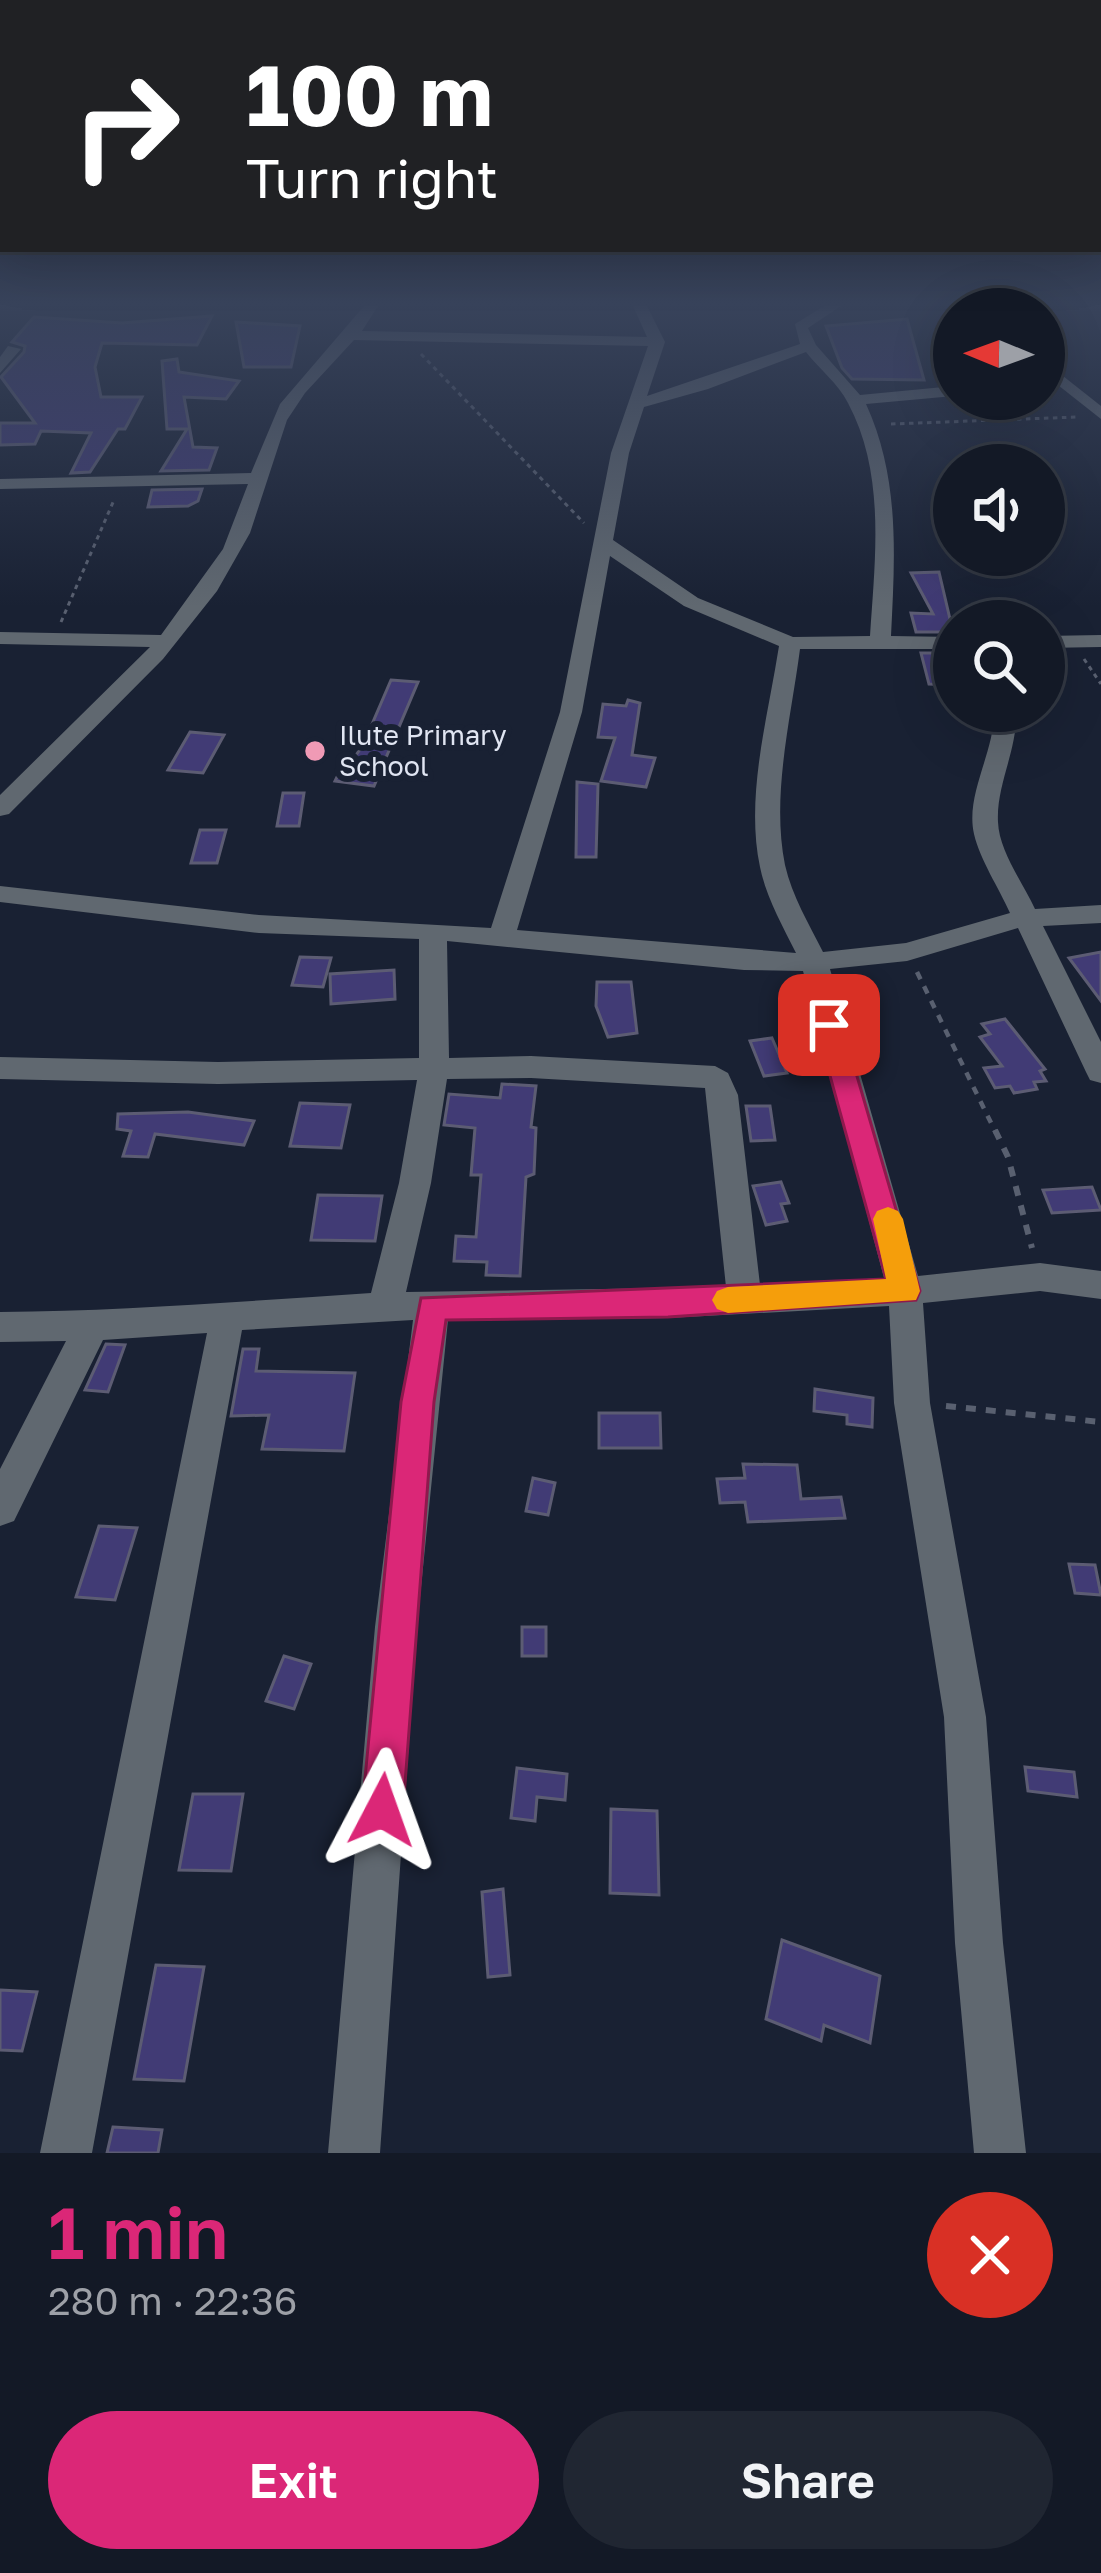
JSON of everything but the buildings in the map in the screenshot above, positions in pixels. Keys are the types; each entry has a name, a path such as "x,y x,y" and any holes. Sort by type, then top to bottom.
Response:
{"street":[{"path":"0,808 107,706 226,560 254,505 258,478 288,406"},
{"path":"501,939 571,712 600,540 635,406"},
{"path":"858,406 879,458 885,549 880,642"},
{"path":"0,484 258,478"},
{"path":"600,540 691,602 790,643 933,643"},
{"path":"0,638 164,641"},
{"path":"1065,642 1101,641"},
{"path":"790,643 767,806 772,864 781,895 814,962 905,1291 912,1402 965,1718 979,1943 1000,2153"},
{"path":"1003,732 985,827 1023,917 1101,1072"},
{"path":"0,776 32,776"},
{"path":"0,894 259,924 433,932 744,961 814,962 908,952 1023,917 1101,914"},
{"path":"385,1306 415,1183 434,1067 433,932"},
{"path":"0,1068 218,1073 434,1067 704,1074 717,1081 731,1147 745,1298"},
{"path":"0,1327 92,1326 228,1313 385,1306 905,1291 1040,1277 1101,1285"},
{"path":"354,2153 396,1627 432,1307"},
{"path":"66,2153 228,1313"},
{"path":"0,1508 92,1326"}],"path":[{"path":"473,406 600,540"},
{"path":"865,424 1082,416"},
{"path":"54,639 121,484"},
{"path":"908,952 1008,1157 1040,1277"},
{"path":"912,1402 1101,1422"}],"slow traffic":[{"path":"728,1300 905,1291 888,1219"}],"place":[{"name":"Ilute Primary School","path":"315,751"}],"route":[{"path":"382,1810 418,1402 432,1307 668,1304 905,1291 829,1025"}]}
